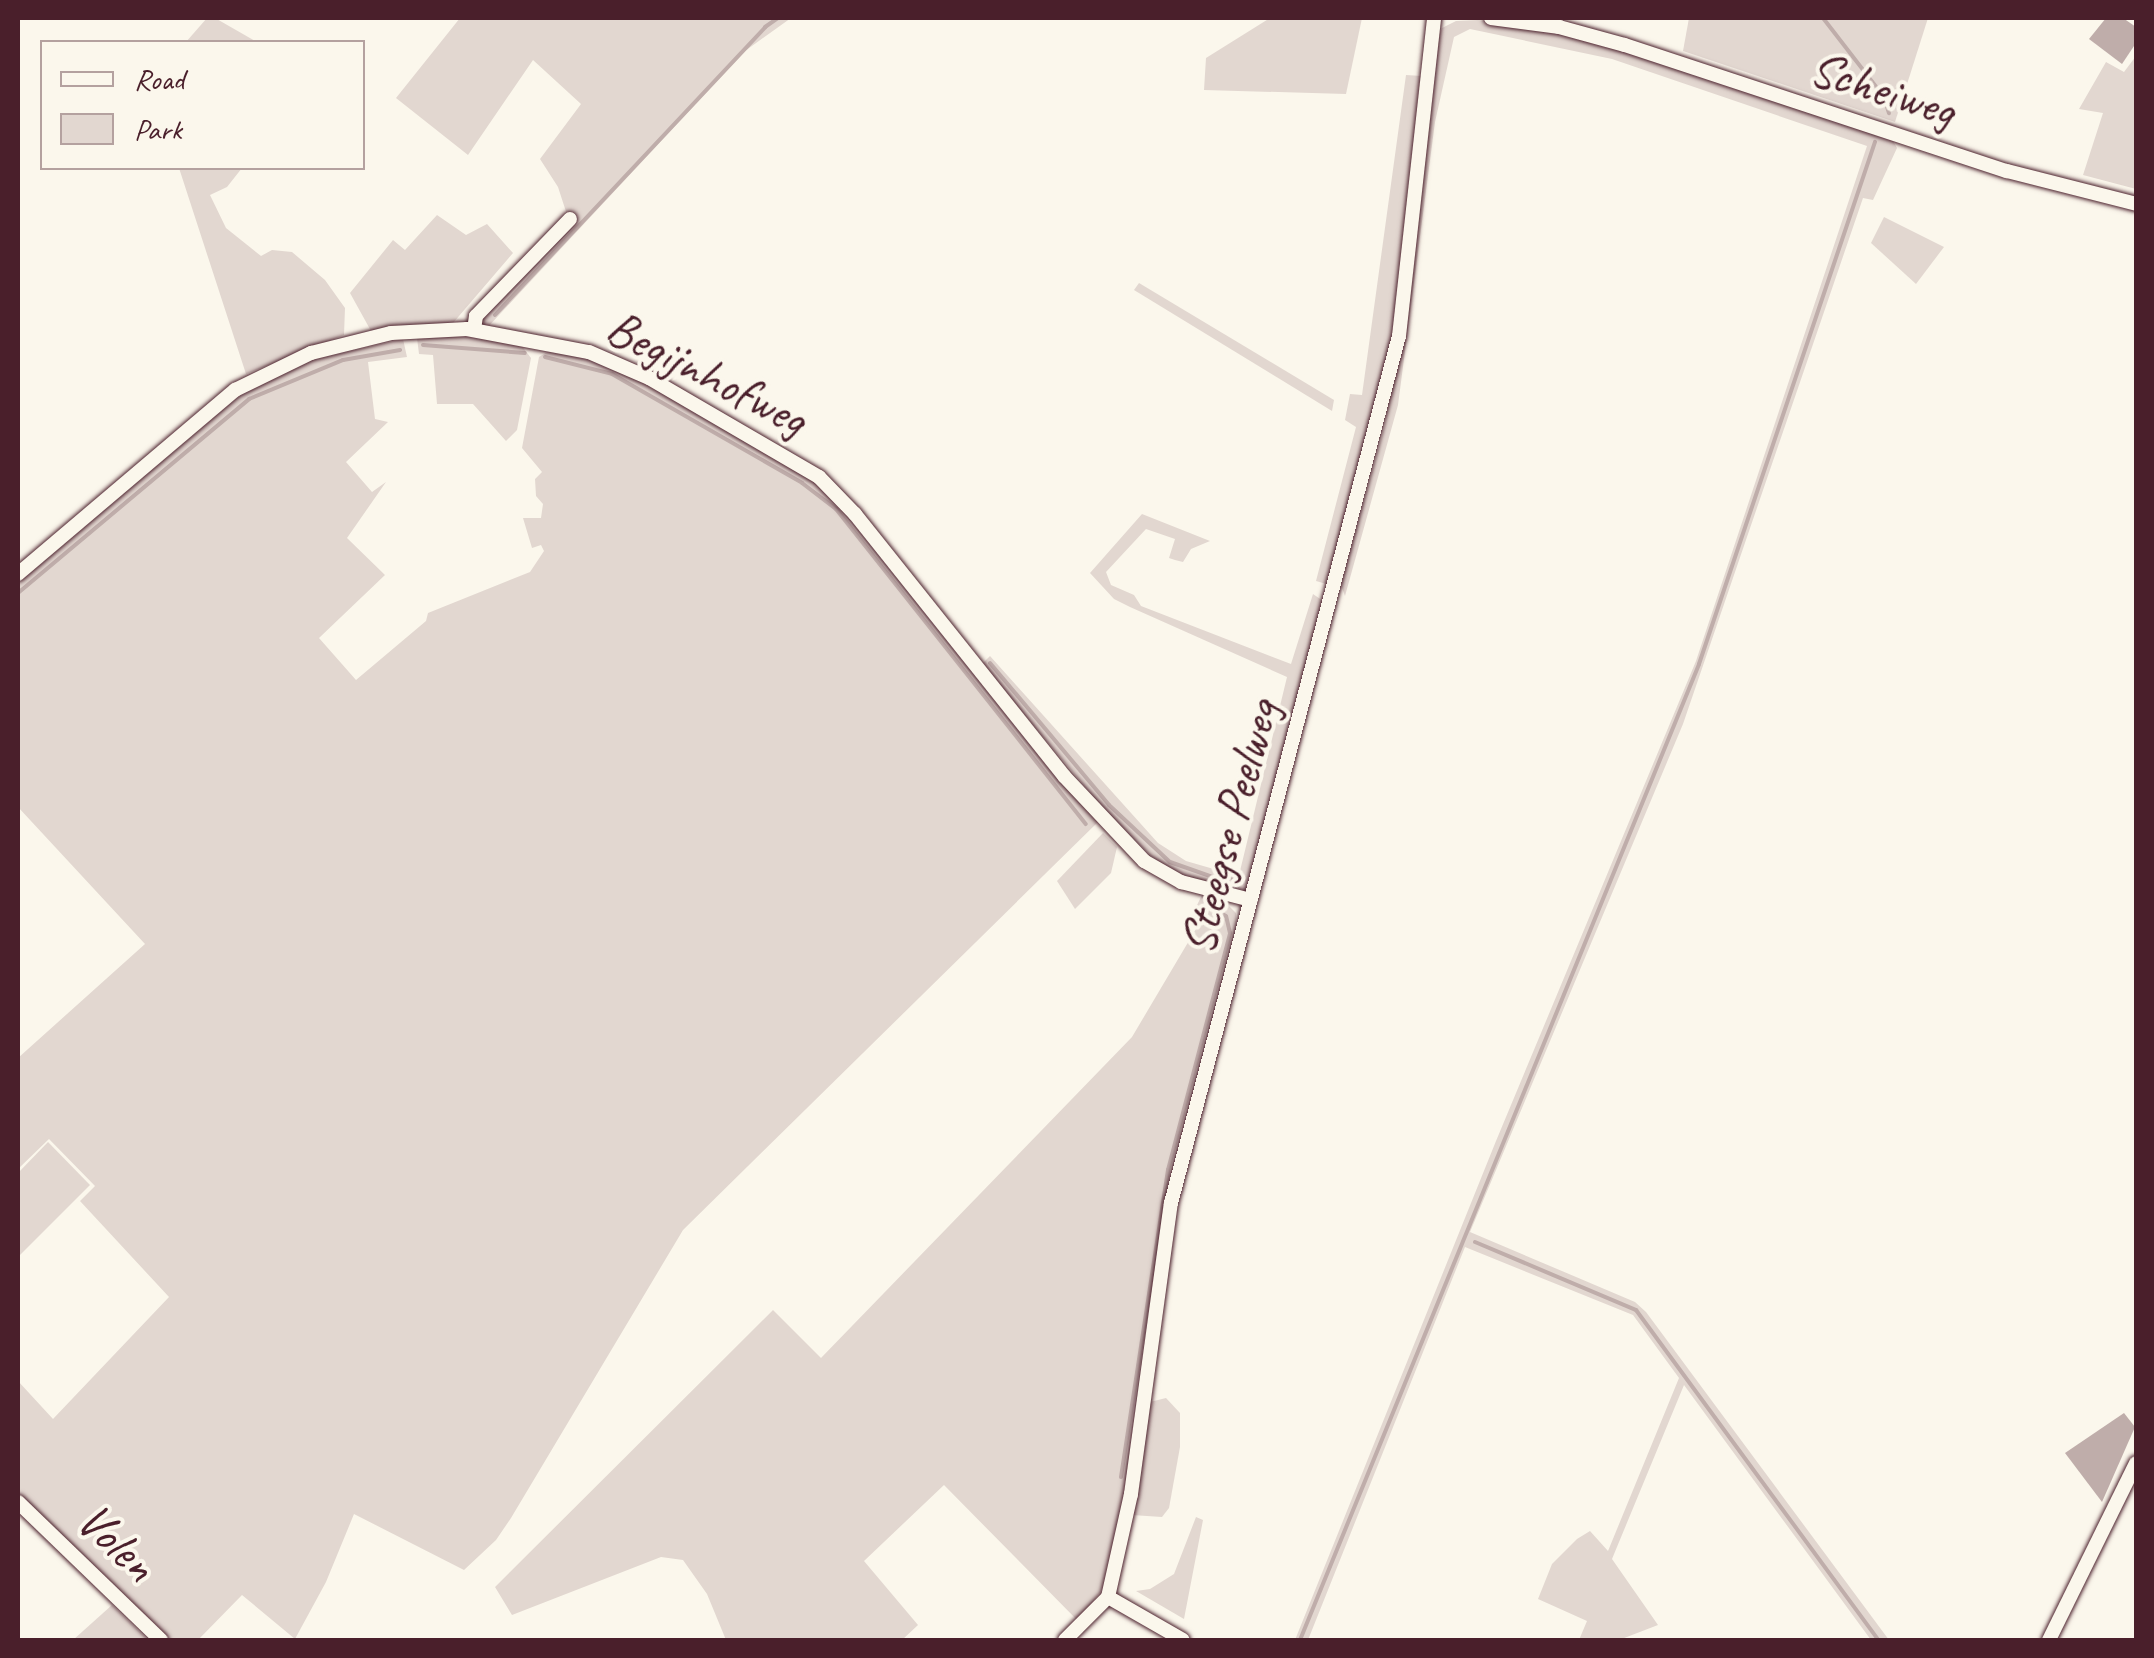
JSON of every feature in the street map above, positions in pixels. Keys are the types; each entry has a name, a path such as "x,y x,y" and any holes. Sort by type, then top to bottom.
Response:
{"street":[{"name":"Steegse Peelweg","path":"1108,1598 1131,1494 1171,1203 1399,336 1434,18"},
{"name":"Scheiweg","path":"1490,18 1559,28 1625,45 2007,171 2136,204"},
{"path":"474,330 476,316 570,219"},
{"name":"Begijnhofweg","path":"18,574 235,390 311,353 390,332 474,330 589,352 649,378 820,477 855,514 1064,776 1144,861 1181,882 1251,900"},
{"path":"2049,1640 2136,1463"},
{"name":"Volen","path":"18,1502 161,1640"},
{"path":"1065,1640 1108,1598 1183,1640"}],"green space":[{"path":"207,18 215,18 254,40 188,40"},
{"path":"460,18 791,18 745,51 486,329 481,314 570,224 558,187 540,159 581,104 533,60 468,155 396,98"},
{"path":"1270,18 1362,18 1346,94 1204,90 1206,58"},
{"path":"1689,18 1928,18 1895,122 1683,51"},
{"path":"1456,21 1539,28 1624,50 1893,141 1897,148 1873,200 1863,198 1683,724 1470,1232 1635,1302 1646,1312 1889,1640 1871,1640 1684,1385 1612,1559 1658,1625 1619,1640 1579,1640 1587,1621 1538,1599 1552,1564 1577,1539 1590,1531 1608,1551 1679,1378 1633,1315 1465,1247 1308,1640 1295,1640 1496,1141 1696,661 1867,146 1612,59 1470,29 1454,37 1435,122 1398,405 1345,596 1341,585 1385,425 1412,245 1433,50 1442,28"},
{"path":"2136,56 2136,189 2083,175 2103,113 2079,109 2106,62 2124,72"},
{"path":"1406,75 1422,76 1388,374 1330,585 1316,581 1356,427 1345,420 1350,394 1362,395"},
{"path":"180,170 240,170 227,187 210,195 226,228 261,256 272,250 292,252 325,280 345,308 344,335 246,374"},
{"path":"437,215 466,235 487,224 513,253 453,323 371,331 350,293 393,240 405,250"},
{"path":"1884,217 1944,247 1916,284 1871,243"},
{"path":"1139,283 1334,400 1332,411 1134,290"},
{"path":"472,336 521,345 531,358 517,430 506,441 473,404 437,404 433,355 419,354 417,338"},
{"path":"403,339 407,357 368,362 375,419 388,422 346,462 372,492 386,482 347,538 385,575 319,638 356,680 426,621 428,613 530,572 544,551 541,545 532,548 523,518 541,518 543,504 536,496 535,479 542,472 522,448 539,357 552,349 602,361 742,434 827,491 1099,821 683,1230 511,1518 496,1540 464,1570 354,1514 326,1582 295,1639 242,1595 198,1640 168,1640 18,1496 18,1381 53,1419 169,1297 80,1201 95,1186 49,1139 18,1169 18,1058 145,944 18,807 18,578 192,431 250,389 308,361"},
{"path":"1142,514 1210,541 1191,549 1183,562 1169,558 1175,539 1146,529 1106,572 1111,585 1134,595 1141,606 1291,664 1313,594 1326,603 1252,881 1245,890 1177,875 1150,855 1103,808 982,664 990,656 1158,843 1186,861 1224,872 1240,871 1287,677 1114,599 1090,573"},
{"path":"1103,833 1117,847 1111,873 1075,909 1057,881"},
{"path":"1202,895 1225,902 1236,913 1237,931 1157,1253 1123,1506 1104,1587 1078,1621 944,1485 864,1561 918,1625 902,1640 726,1640 707,1594 683,1560 661,1557 512,1615 495,1587 773,1310 821,1358 1132,1037 1206,912 1197,905"},
{"path":"48,1142 90,1185 18,1257 18,1173"},
{"path":"1166,1398 1180,1413 1180,1447 1169,1508 1162,1517 1132,1515 1150,1402"},
{"path":"1196,1517 1203,1520 1184,1619 1136,1591 1150,1589 1174,1574"},
{"path":"112,1605 148,1640 73,1640"}],"shaded area":[{"path":"2106,18 2123,18 2136,27 2136,43 2122,64 2089,39"},
{"path":"2124,1413 2135,1427 2102,1502 2065,1453"}],"waterway":[{"path":"495,315 765,27 778,18"},
{"path":"1823,18 1884,97 1889,113"},
{"path":"1300,1640 1699,664 1875,142"},
{"path":"423,345 525,353"},
{"path":"18,593 249,399 343,360 400,350"},
{"path":"545,357 612,374 802,483 836,509 1086,824"},
{"path":"990,663 1109,805 1170,862 1224,881 1242,874"},
{"path":"1121,1477 1168,1170 1230,933 1226,916 1211,908"},
{"path":"1475,1242 1636,1310 1878,1640"}]}
